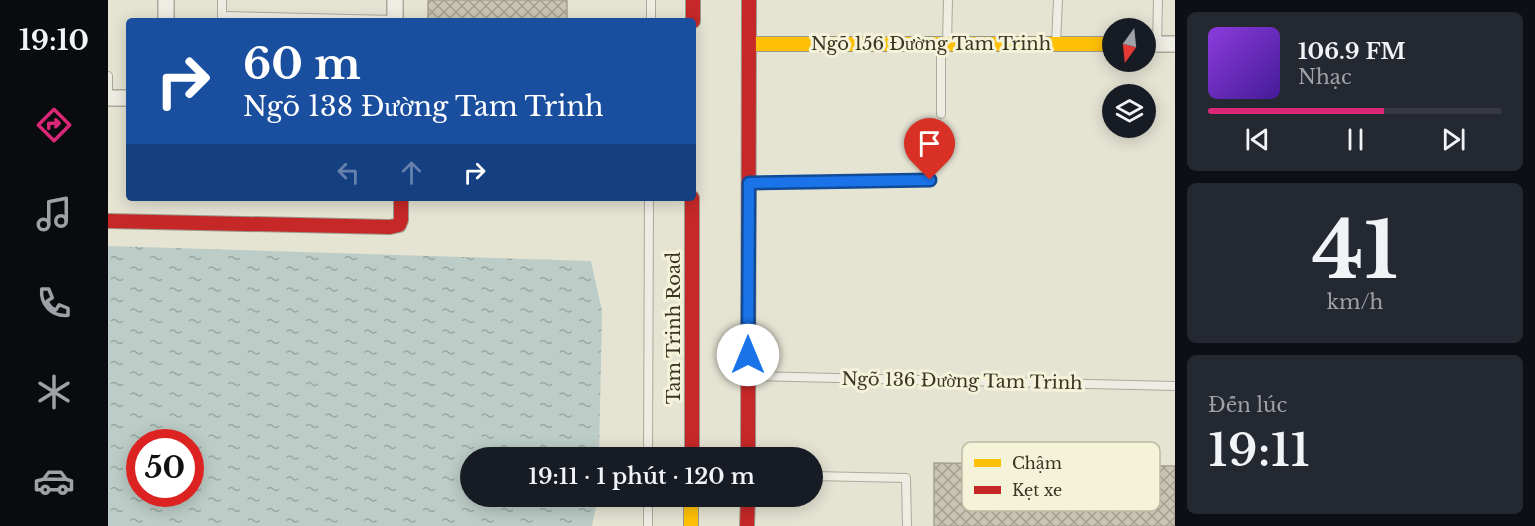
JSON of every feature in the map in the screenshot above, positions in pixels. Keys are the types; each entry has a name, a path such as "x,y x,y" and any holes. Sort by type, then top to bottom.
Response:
{"main road":[{"path":"693,0 693,18"},
{"path":"748,447 749,0"},
{"name":"Ngõ 156 Đường Tam Trinh","path":"749,44 1102,44"},
{"path":"108,221 390,227 399,225 401,201"},
{"name":"Tam Trinh Road","path":"692,201 692,447"},
{"path":"691,526 692,507"},
{"path":"747,526 748,507"}],"street":[{"path":"166,0 166,18"},
{"path":"394,0 395,18"},
{"path":"1156,44 1175,44"},
{"path":"108,98 126,98"}],"lane":[{"path":"222,0 222,18"},
{"path":"651,0 651,18"},
{"path":"941,114 948,0"},
{"path":"1056,45 1058,0"},
{"path":"1155,18 1158,0"},
{"path":"108,76 108,98"},
{"path":"749,183 930,180"},
{"path":"648,447 649,201"},
{"name":"Ngõ 136 Đường Tam Trinh","path":"748,376 1175,386"},
{"path":"823,476 906,478 907,526"},
{"path":"648,507 648,526"}],"water":[{"path":"108,246 591,261 602,311 599,447 460,447 460,507 596,507 592,526 108,526"}],"building":[{"path":"428,0 567,0 567,18 428,18"},
{"path":"934,463 962,463 962,511 1160,511 1160,466 1175,466 1175,526 934,526"}],"traffic: slow":[{"path":"749,44 1102,44"},
{"path":"691,507 691,526"}],"traffic: jam":[{"path":"693,0 693,18"},
{"path":"748,447 749,0"},
{"path":"108,221 390,227 399,225 401,201"},
{"path":"692,201 692,447"},
{"path":"747,526 748,507"}],"route":[{"path":"748,355 749,183 930,180"}]}
